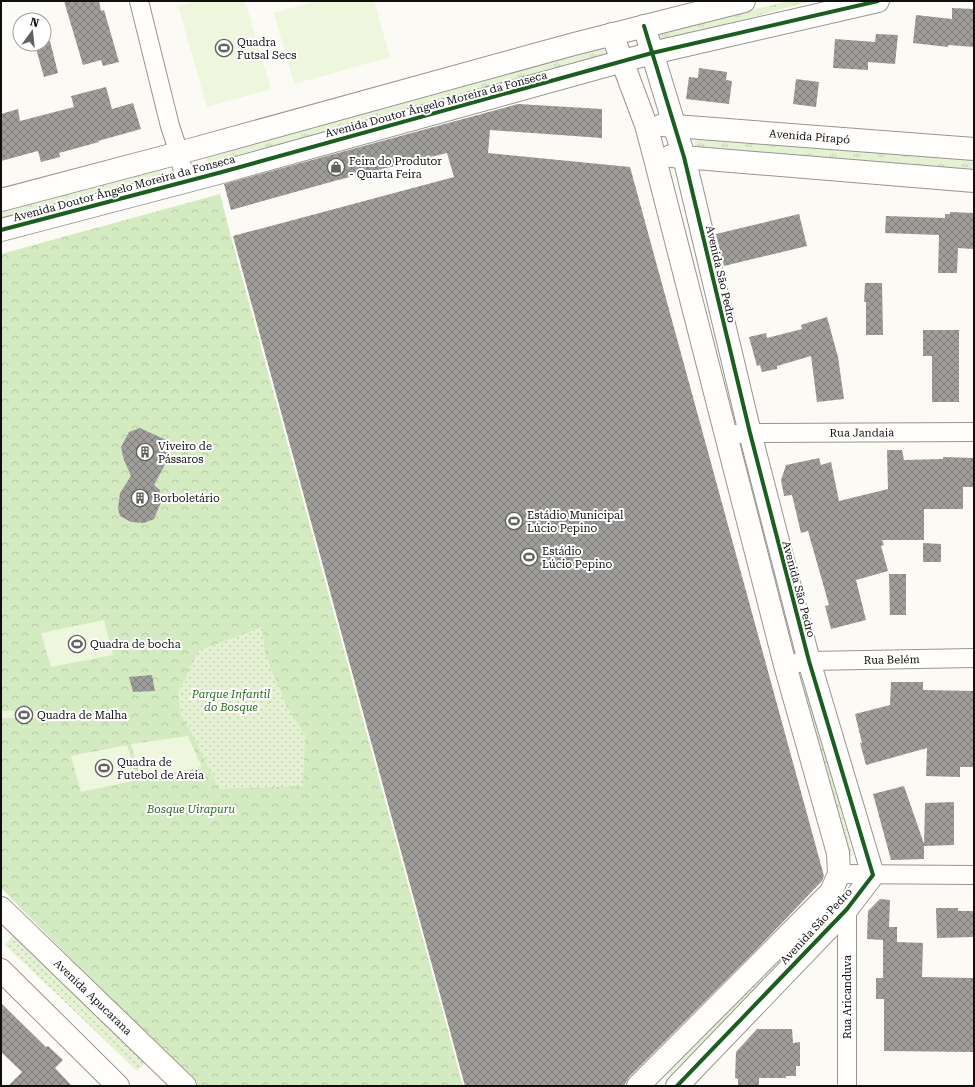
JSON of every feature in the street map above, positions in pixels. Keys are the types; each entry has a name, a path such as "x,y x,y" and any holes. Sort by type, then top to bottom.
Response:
{"street":[{"path":"139,1 185,181"},
{"name":"Avenida Doutor Ângelo Moreira da Fonseca","path":"1,200 179,154 612,34 744,1"},
{"name":"Avenida Doutor Ângelo Moreira da Fonseca","path":"1,230 652,54 878,1"},
{"name":"Avenida São Pedro","path":"644,26 684,157 750,433 809,661 873,875 847,909 677,1086"},
{"name":"Avenida São Pedro","path":"612,34 646,124 785,665 838,853 835,883 807,916 641,1085"},
{"name":"Avenida Pirapó","path":"646,124 675,125 974,149"},
{"path":"654,155 974,181"},
{"name":"Rua Jandaia","path":"725,435 750,433 974,432"},
{"name":"Rua Belém","path":"785,665 809,661 974,658"},
{"path":"847,909 835,883 873,875 974,875"},
{"name":"Avenida Apucarana","path":"1,908 176,1083"},
{"name":"Rua Aricanduva","path":"847,909 847,1086"},
{"path":"807,916 815,917 821,920 826,931"},
{"path":"1,970 118,1086"}],"green space":[{"name":"Quadra Futsal Secs","path":"195,1 245,1 271,89 207,107 178,6"},
{"path":"315,1 374,1 390,57 294,84 274,13"},
{"path":"789,1 811,1 658,43 656,33"},
{"path":"603,45 606,57 209,167 206,158"},
{"path":"699,138 974,156 974,169 698,151 695,149 695,146 696,141"},
{"path":"162,168 165,180 1,223 1,210"},
{"name":"Bosque Uirapuru","path":"220,194 463,1086 196,1086 1,888 1,254"},
{"path":"744,457 792,636 782,639 735,459"},
{"name":"Quadra de bocha","path":"104,620 113,655 51,667 41,633"},
{"name":"Parque Infantil do Bosque","path":"262,627 265,653 287,707 305,735 303,786 219,789 190,730 181,716 178,693 198,651"},
{"path":"808,689 853,855 843,858 798,692"},
{"name":"Quadra de Malha","path":"1,711 47,711 47,718 1,718"},
{"path":"188,736 202,767 141,779 131,744"},
{"name":"Quadra de Futebol de Areia","path":"127,745 137,780 81,792 71,756"},
{"path":"803,923 813,932 670,1075 661,1065"},
{"path":"13,935 147,1061 137,1071 5,945"}],"building":[{"path":"64,1 99,1 101,11 104,10 119,62 103,66 101,60 83,65"},
{"path":"952,8 974,9 974,47 948,45 948,47 913,43 916,15 952,19"},
{"path":"876,34 898,35 895,64 868,62 868,70 833,68 835,39 875,42"},
{"path":"52,49 58,73 44,77 37,52 52,52"},
{"path":"699,68 727,72 726,80 732,81 729,104 686,99 689,77 698,78"},
{"path":"796,79 819,82 816,107 793,104"},
{"path":"106,87 112,109 133,103 141,129 59,153 60,157 41,162 38,151 1,161 1,114 18,109 20,121 74,107 71,96"},
{"name":"Estádio Lúcio Pepino","path":"518,104 602,109 602,138 490,130 488,153 630,167 824,876 822,881 753,953 629,1077 624,1086 465,1086 233,236 454,177 447,153 338,180 231,210 224,184"},
{"path":"950,212 974,213 973,249 958,248 957,273 938,273 939,235 885,233 886,216 945,218 945,214 950,214"},
{"path":"799,214 807,246 724,266 716,234"},
{"path":"865,283 882,283 883,335 866,335 866,302 864,302"},
{"path":"827,317 838,357 844,399 817,402 811,356 777,366 777,369 762,372 760,365 757,366 749,337 766,333 767,338 802,329 801,325"},
{"path":"923,330 959,330 959,402 932,402 932,356 923,356"},
{"path":"140,428 166,440 169,457 154,485 160,490 161,502 154,519 144,523 131,522 120,516 118,508 120,493 131,476 124,460 121,447 129,432"},
{"path":"887,450 902,450 904,460 943,459 943,457 974,458 974,487 963,487 963,509 924,509 924,540 882,540 884,545 881,546 888,571 856,580 866,620 831,629 825,606 829,605 808,531 801,533 792,495 784,496 781,480 786,465 819,458 821,465 831,462 839,501 888,489"},
{"path":"923,543 941,544 941,562 923,562"},
{"path":"889,574 906,574 906,615 890,615"},
{"path":"152,675 155,691 133,692 129,677"},
{"path":"891,682 923,682 923,690 974,691 974,767 960,767 960,777 926,776 927,748 866,765 860,743 862,743 855,714 890,705"},
{"path":"904,786 924,844 924,859 891,860 873,794"},
{"path":"954,802 954,845 924,846 925,803"},
{"path":"880,899 890,900 889,927 897,927 897,942 923,943 922,977 974,978 974,1052 884,1051 884,999 876,999 876,978 883,978 883,940 867,939 868,911"},
{"path":"936,908 958,908 958,911 974,911 974,937 937,938"},
{"path":"1,1003 46,1047 48,1046 63,1060 55,1068 72,1086 8,1086 22,1072 1,1052"},
{"path":"757,1029 792,1029 793,1043 800,1042 800,1066 796,1066 796,1076 786,1076 786,1078 759,1078 759,1086 738,1086 738,1079 735,1078 736,1052"}],"cycle path":[{"path":"1,230 222,172 652,53 878,1"},
{"path":"644,26 684,157 750,433 809,661 873,875 847,909 677,1086"}],"place":[{"name":"Quadra Futsal Secs","path":"224,48"},
{"name":"Feira do Produtor - Quarta Feira","path":"336,167"},
{"name":"Viveiro de Pássaros","path":"145,452"},
{"name":"Borboletário","path":"140,498"},
{"name":"Estádio Municipal Lúcio Pepino","path":"514,521"},
{"name":"Estádio Lúcio Pepino","path":"529,557"},
{"name":"Quadra de bocha","path":"77,644"},
{"name":"Quadra de Malha","path":"24,715"},
{"name":"Quadra de Futebol de Areia","path":"104,768"}]}
